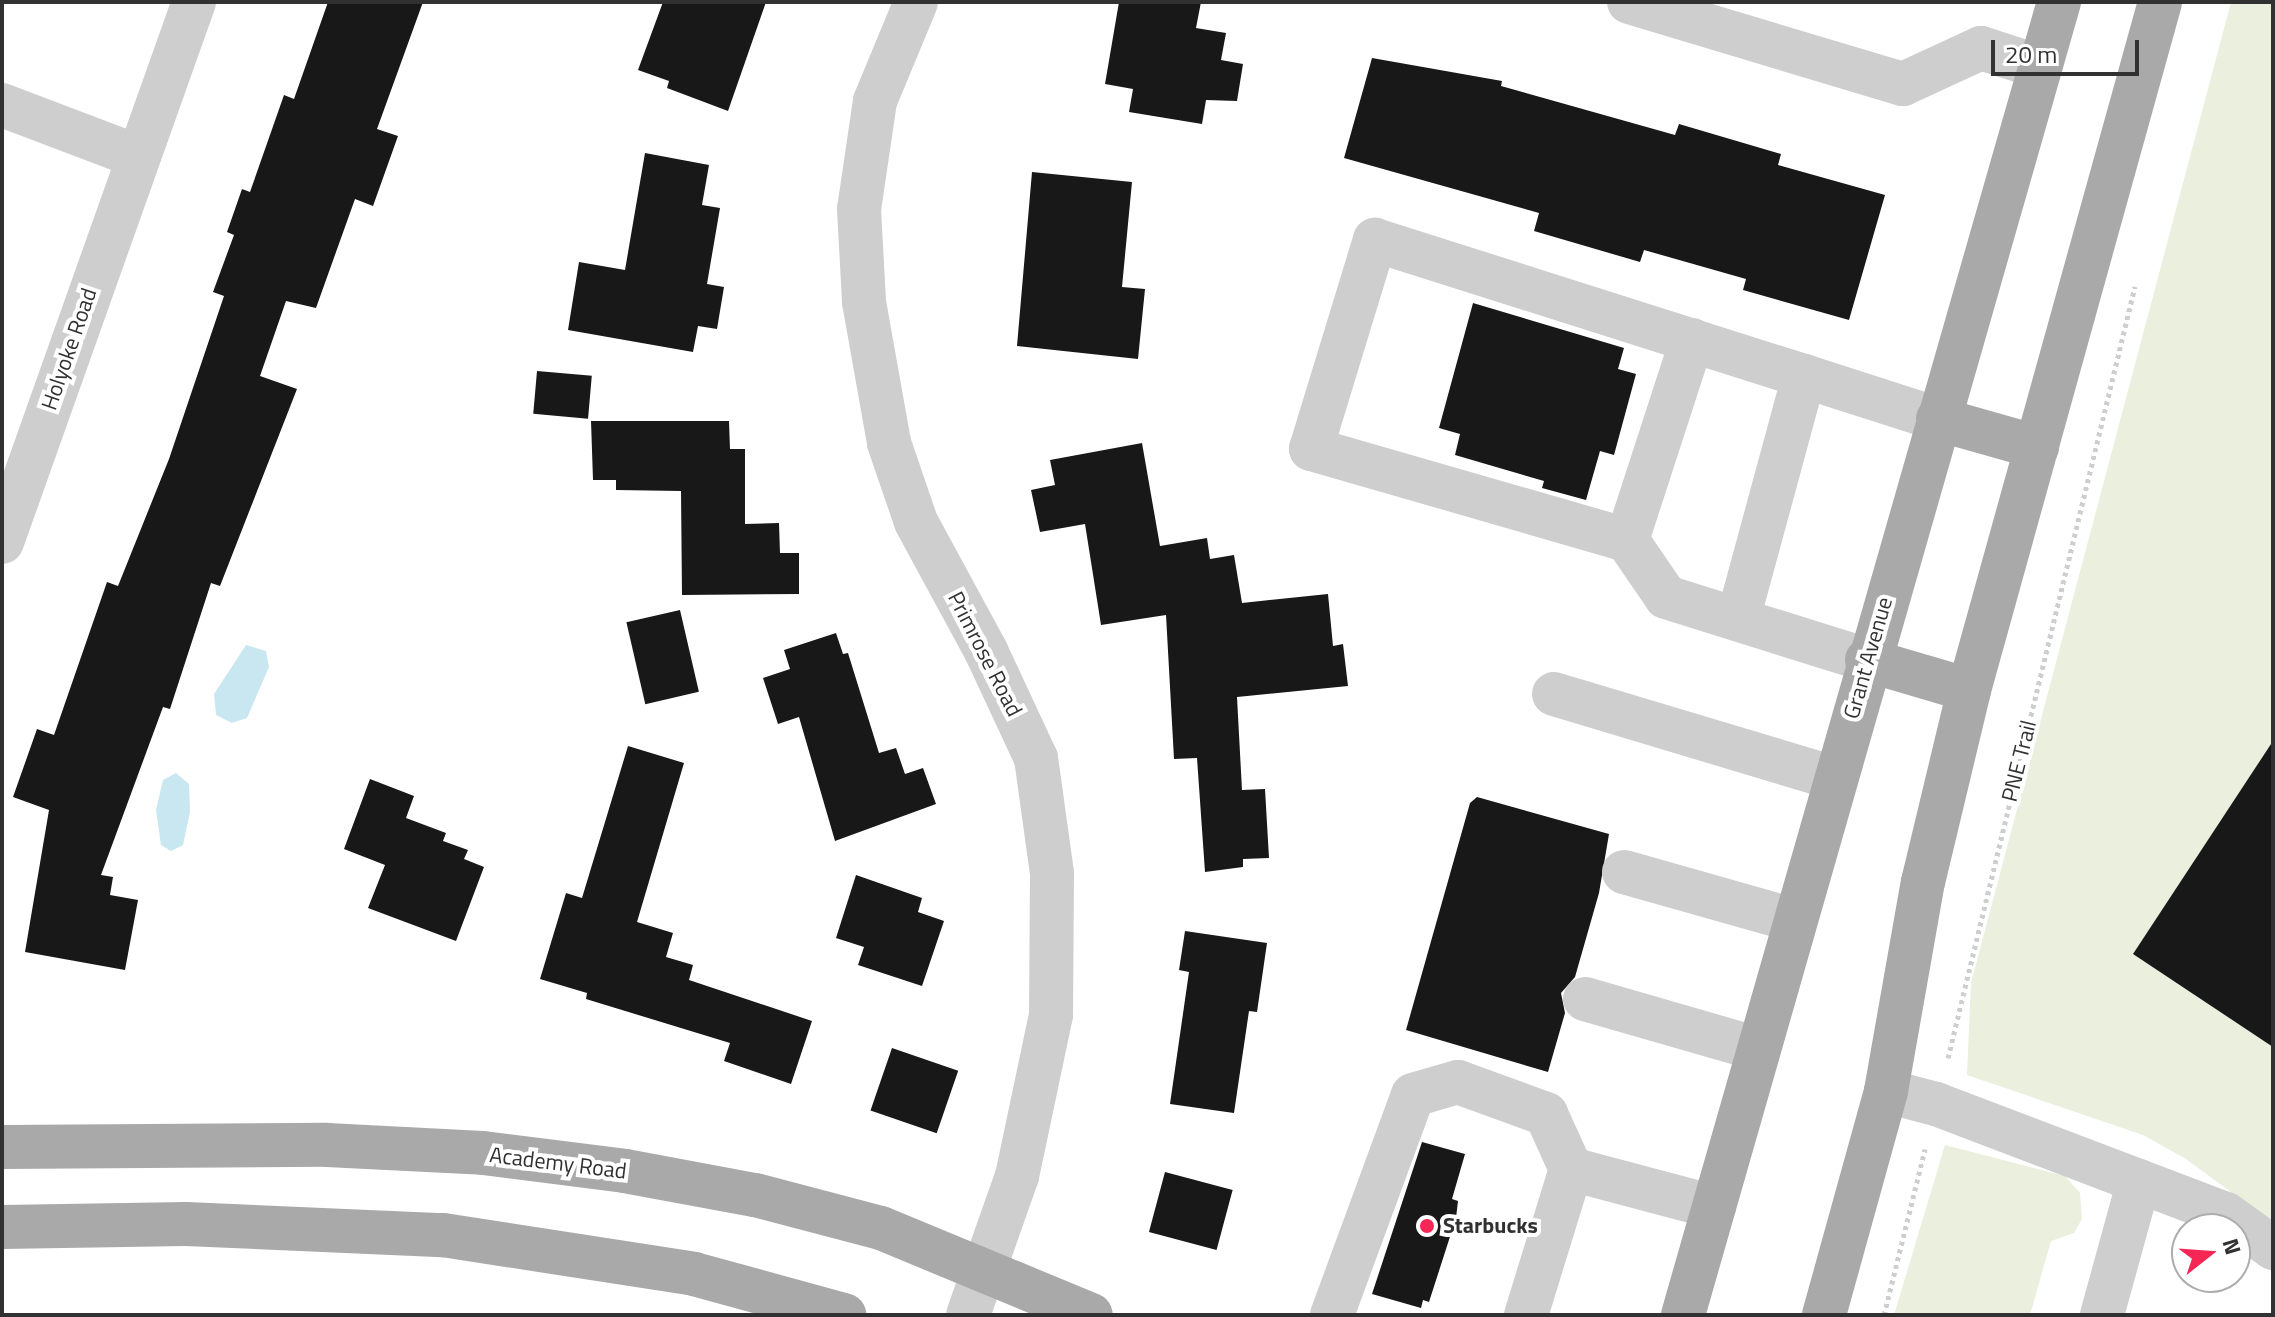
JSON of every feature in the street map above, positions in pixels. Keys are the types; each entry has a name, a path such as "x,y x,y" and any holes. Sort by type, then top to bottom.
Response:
{"main road":[{"name":"Grant Avenue","path":"1683,1315 1867,660 2059,2"},
{"path":"1824,1315 1886,1091 1923,882 1969,690 2160,2"},
{"path":"1938,419 2037,447"},
{"path":"1867,660 1969,690"},
{"name":"Academy Road","path":"2,1147 327,1145 514,1157 755,1195 881,1228 984,1267 1091,1315"},
{"path":"2,1227 186,1224 443,1235 694,1274 844,1315"}],"street":[{"name":"Primrose Road","path":"916,2 875,101 859,209 864,302 889,443 916,522 986,651 1036,758 1052,873 1051,1015 1017,1176 968,1315"},
{"path":"1629,2 1903,84 1981,48 2040,67"},
{"name":"Holyoke Road","path":"2,542 191,3"},
{"path":"2,105 136,156"},
{"path":"1867,660 1666,597 1627,540 1311,449 1375,240 1938,419"},
{"path":"1627,540 1692,340"},
{"path":"1738,619 1804,376"},
{"path":"1554,694 1834,778"},
{"path":"1624,872 1794,920"},
{"path":"1585,999 1758,1049"},
{"path":"1332,1315 1413,1095 1458,1082 1546,1114 1571,1169 1526,1315"},
{"path":"1886,1091 1936,1104 2226,1214 2273,1248"},
{"path":"1571,1169 1714,1207"},
{"path":"2102,1315 2139,1181"}],"path":[{"name":"PNE Trail","path":"1884,1315 2139,269"}],"green space":[{"path":"2231,2 2273,2 2273,1223 2186,1159 2143,1135 1967,1075 1971,983"},
{"path":"1945,1145 2065,1176 2080,1193 2082,1219 2074,1233 2051,1241 2030,1315 1894,1315"}],"water":[{"path":"246,645 266,651 269,667 247,718 232,723 216,715 214,694"},
{"path":"176,773 189,784 190,812 183,845 171,851 161,845 156,810 163,780"}],"building":[{"path":"328,2 423,2 377,129 398,136 373,206 355,199 316,308 286,301 260,376 297,389 220,586 211,583 170,709 163,707 101,875 113,877 110,895 138,900 125,970 25,952 49,810 13,797 37,729 54,735 107,582 118,586 169,459 224,296 213,292 234,235 227,232 242,189 250,192 284,95 294,99"},
{"path":"663,2 766,2 728,111 667,88 669,81 638,70"},
{"path":"1119,2 1201,2 1196,28 1226,33 1221,60 1243,64 1237,101 1206,100 1202,124 1129,112 1133,89 1105,84"},
{"path":"1372,58 1502,81 1501,86 1675,135 1679,124 1781,154 1778,165 1885,195 1849,320 1743,290 1746,279 1644,250 1640,262 1534,231 1539,213 1344,158"},
{"path":"645,153 709,165 702,205 720,208 707,284 724,287 717,329 698,326 693,352 568,330 579,262 625,270"},
{"path":"1032,172 1132,182 1122,287 1145,289 1138,359 1017,346"},
{"path":"1473,303 1624,348 1618,369 1636,374 1614,455 1600,451 1586,500 1542,488 1544,481 1455,455 1460,434 1439,428"},
{"path":"537,371 592,376 588,419 533,414"},
{"path":"591,421 729,421 730,449 745,449 745,524 779,523 780,553 799,553 799,594 682,595 681,491 616,490 616,480 593,480"},
{"path":"1142,443 1160,546 1207,538 1210,559 1234,555 1242,603 1328,594 1333,646 1343,644 1348,686 1237,697 1242,790 1265,789 1269,858 1243,859 1243,867 1205,872 1197,758 1174,759 1166,615 1101,625 1085,524 1040,532 1031,490 1055,485 1050,460"},
{"path":"680,610 699,692 645,704 626,622"},
{"path":"836,633 843,654 848,653 879,753 896,748 905,774 923,768 936,804 835,841 799,717 778,724 763,678 790,669 784,650"},
{"path":"2273,741 2273,1047 2133,954"},
{"path":"628,746 684,763 637,922 673,933 666,957 693,965 689,980 812,1021 791,1084 724,1061 730,1043 586,999 587,993 540,979 566,893 582,898"},
{"path":"370,779 414,796 406,818 446,833 443,841 468,850 464,859 484,867 456,941 368,908 385,865 344,849"},
{"path":"1477,797 1609,834 1599,893 1575,977 1561,993 1565,1013 1548,1072 1406,1030 1470,803"},
{"path":"856,875 922,898 918,912 944,921 922,986 858,965 864,947 836,938"},
{"path":"1185,931 1267,943 1257,1012 1249,1011 1234,1113 1170,1104 1189,972 1179,970"},
{"path":"892,1048 958,1071 937,1133 871,1110"},
{"name":"Starbucks","path":"1422,1142 1465,1154 1452,1199 1458,1201 1456,1218 1429,1302 1423,1300 1421,1308 1372,1294"},
{"path":"1165,1172 1233,1190 1217,1250 1149,1232"}],"place":[{"name":"Starbucks","path":"1427,1226"}]}
